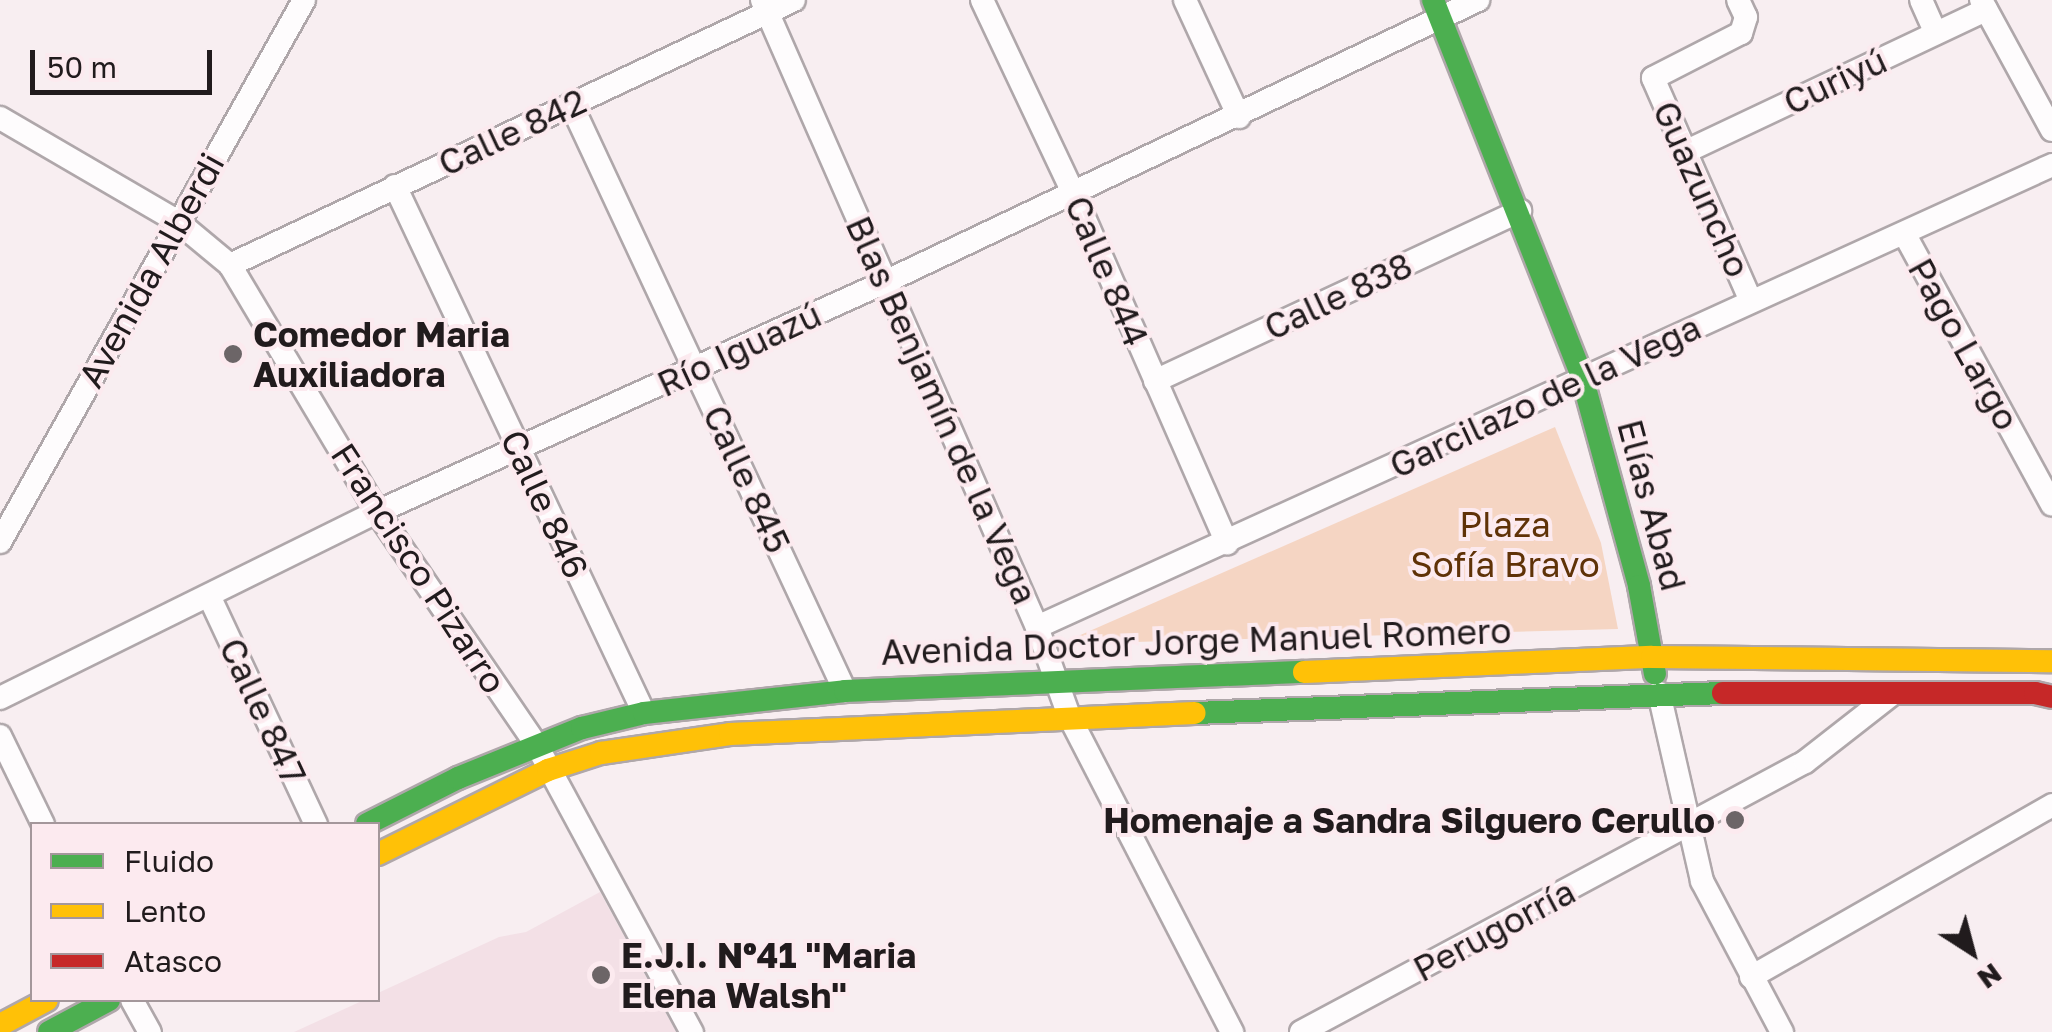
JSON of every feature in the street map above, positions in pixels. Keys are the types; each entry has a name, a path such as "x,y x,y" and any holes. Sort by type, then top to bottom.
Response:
{"main road":[{"name":"Elías Abad","path":"1437,9 1520,211 1582,377 1639,586 1659,693"},
{"name":"Avenida Doctor Jorge Manuel Romero","path":"371,822 536,744 644,713 845,691 1652,656 2052,661"},
{"name":"Avenida Doctor Jorge Manuel Romero","path":"380,853 548,770 601,753 730,734 1069,716 1659,693 2034,694 2052,698"},
{"path":"0,1025 43,1002"},
{"path":"49,1032 104,1002"}],"street":[{"name":"Avenida Alberdi","path":"0,542 304,0"},
{"name":"Calle 842","path":"230,265 572,104 765,6 794,0"},
{"name":"Calle 844","path":"982,0 1072,190 1228,543"},
{"path":"1185,0 1239,116"},
{"name":"Río Iguazú","path":"0,698 378,512 886,282 1072,190 1239,116 1437,9 1478,0"},
{"name":"Guazuncho","path":"1738,0 1746,17 1742,34 1654,78 1751,301"},
{"path":"1921,0 1936,33"},
{"path":"1983,5 2052,130"},
{"name":"Curiyú","path":"1685,152 1936,33 1983,5"},
{"name":"Blas Benjamín de la Vega","path":"765,6 1038,627 1069,716 1232,1032"},
{"name":"Calle 845","path":"572,104 845,691"},
{"name":"Francisco Pizarro","path":"0,118 178,221 230,265 378,512 536,744 692,1032"},
{"name":"Garcilazo de la Vega","path":"1038,627 2052,165"},
{"name":"Calle 846","path":"395,186 644,713"},
{"name":"Calle 838","path":"1155,381 1520,211"},
{"name":"Pago Largo","path":"1905,235 2052,505"},
{"name":"Calle 847","path":"210,598 315,822"},
{"name":"Elías Abad","path":"1659,693 1702,881 1782,1032"},
{"name":"Perugorría","path":"1300,1032 1806,762 1892,694"},
{"path":"0,736 43,822"},
{"path":"1751,978 2052,805"},
{"path":"133,1002 150,1032"}],"shaded area":[{"path":"600,892 676,1032 294,1032 360,1002 380,1002 380,992 499,937 526,932"}],"green space":[{"name":"Plaza Sofía Bravo","path":"1555,427 1601,543 1618,629 1060,644"}],"traffic: fast":[{"path":"1433,0 1582,377 1639,586 1655,674"},
{"path":"371,822 458,778 582,728 644,713 845,691 1304,672"},
{"path":"1195,713 1723,693"},
{"path":"49,1032 105,1002"}],"traffic: slow":[{"path":"1304,672 1652,657 2052,661"},
{"path":"380,853 548,770 601,753 730,734 1195,713"},
{"path":"0,1025 43,1002"}],"traffic: jam":[{"path":"1723,693 2035,693 2052,697"}],"place":[{"name":"Comedor Maria Auxiliadora","path":"233,354"},
{"name":"Homenaje a Sandra Silguero Cerullo","path":"1735,820"},
{"name":"E.J.I. Nº41 \"Maria Elena Walsh\"","path":"601,975"}]}
